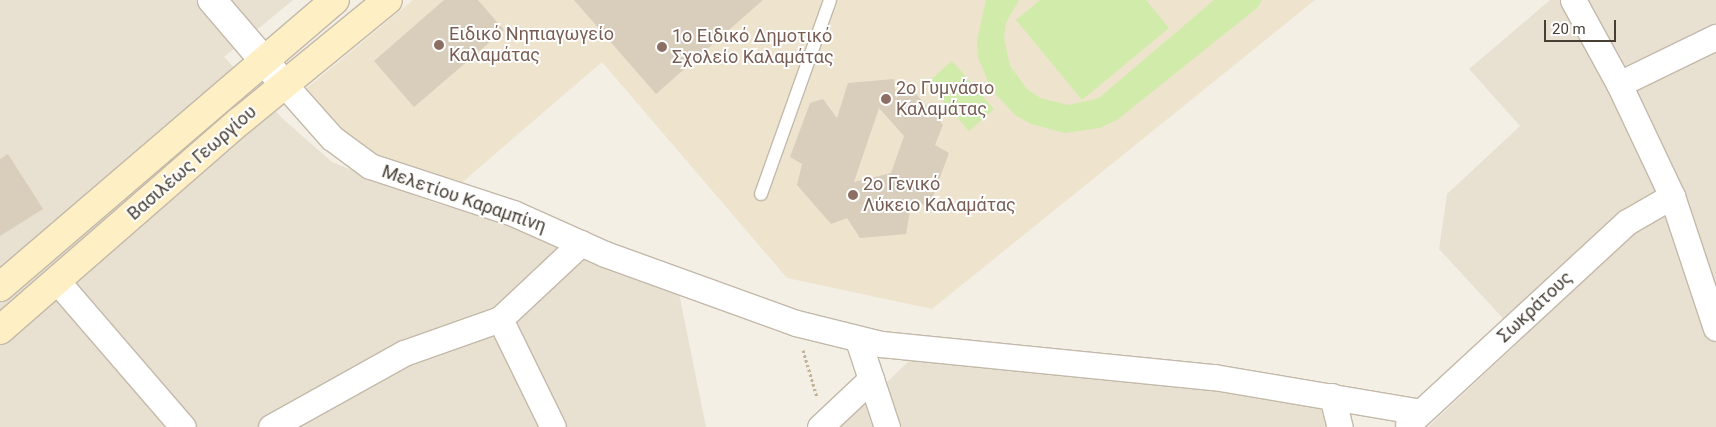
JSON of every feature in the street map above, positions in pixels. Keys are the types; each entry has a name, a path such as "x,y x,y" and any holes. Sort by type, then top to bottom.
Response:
{"main road":[{"name":"Βασιλέως Γεωργίου","path":"0,287 335,0"},
{"name":"Βασιλέως Γεωργίου","path":"0,330 284,84 388,0"}],"street":[{"name":"Μελετίου Καραμπίνη","path":"212,0 332,138 370,166 513,213 581,243 796,323 858,340 1214,377 1332,396 1412,420"},
{"path":"1573,0 1618,84 1672,196 1716,328"},
{"path":"1618,84 1716,37"},
{"name":"Σωκράτους","path":"1412,420 1628,222 1672,196"},
{"path":"271,427 404,353 500,319 581,243"},
{"path":"56,280 183,427"},
{"path":"500,319 553,427"},
{"path":"858,340 887,427"},
{"path":"820,427 871,379"},
{"path":"1332,396 1340,427"}],"lane":[{"path":"761,194 830,0"}],"path":[{"path":"796,323 818,401"}],"shaded area":[{"path":"0,0 293,0 224,57 283,119 332,162 432,202 507,224 679,293 706,427 0,427"},
{"path":"413,0 1315,0 932,309 787,278 602,62 459,185 385,159 350,139 302,92"},
{"path":"1550,0 1716,0 1716,427 1428,427 1522,339 1439,249 1447,194 1520,126 1469,69"},
{"path":"911,359 1149,381 1323,408 1327,427 840,427"}],"green space":[{"path":"986,0 1019,0 1006,23 1004,38 1010,66 1027,89 1040,98 1069,105 1099,98 1214,0 1262,0 1257,8 1117,120 1100,128 1065,133 1031,124 1015,115 991,89 978,57 977,40"},
{"path":"1040,0 1146,0 1169,28 1082,100 1016,20"},
{"path":"952,61 994,109 969,131 927,83"}],"building":[{"name":"Ειδικό Νηπιαγωγείο Καλαμάτας","path":"444,0 478,0 504,30 414,107 374,61"},
{"name":"1ο Ειδικό Δημοτικό Σχολείο Καλαμάτας","path":"574,0 763,0 656,94"},
{"path":"894,79 896,98 909,86 943,125 935,145 949,153 929,207 912,200 906,234 860,238 847,218 831,224 797,185 802,164 790,157 810,103 823,99 837,118 848,83","holes":["879,108 904,136 891,173 854,182"]},
{"path":"8,154 43,209 0,236 0,159"}],"place":[{"name":"Ειδικό Νηπιαγωγείο Καλαμάτας","path":"439,45"},
{"name":"1ο Ειδικό Δημοτικό Σχολείο Καλαμάτας","path":"662,47"},
{"name":"2ο Γυμνάσιο Καλαμάτας","path":"886,99"},
{"name":"2ο Γενικό Λύκειο Καλαμάτας","path":"853,195"}]}
